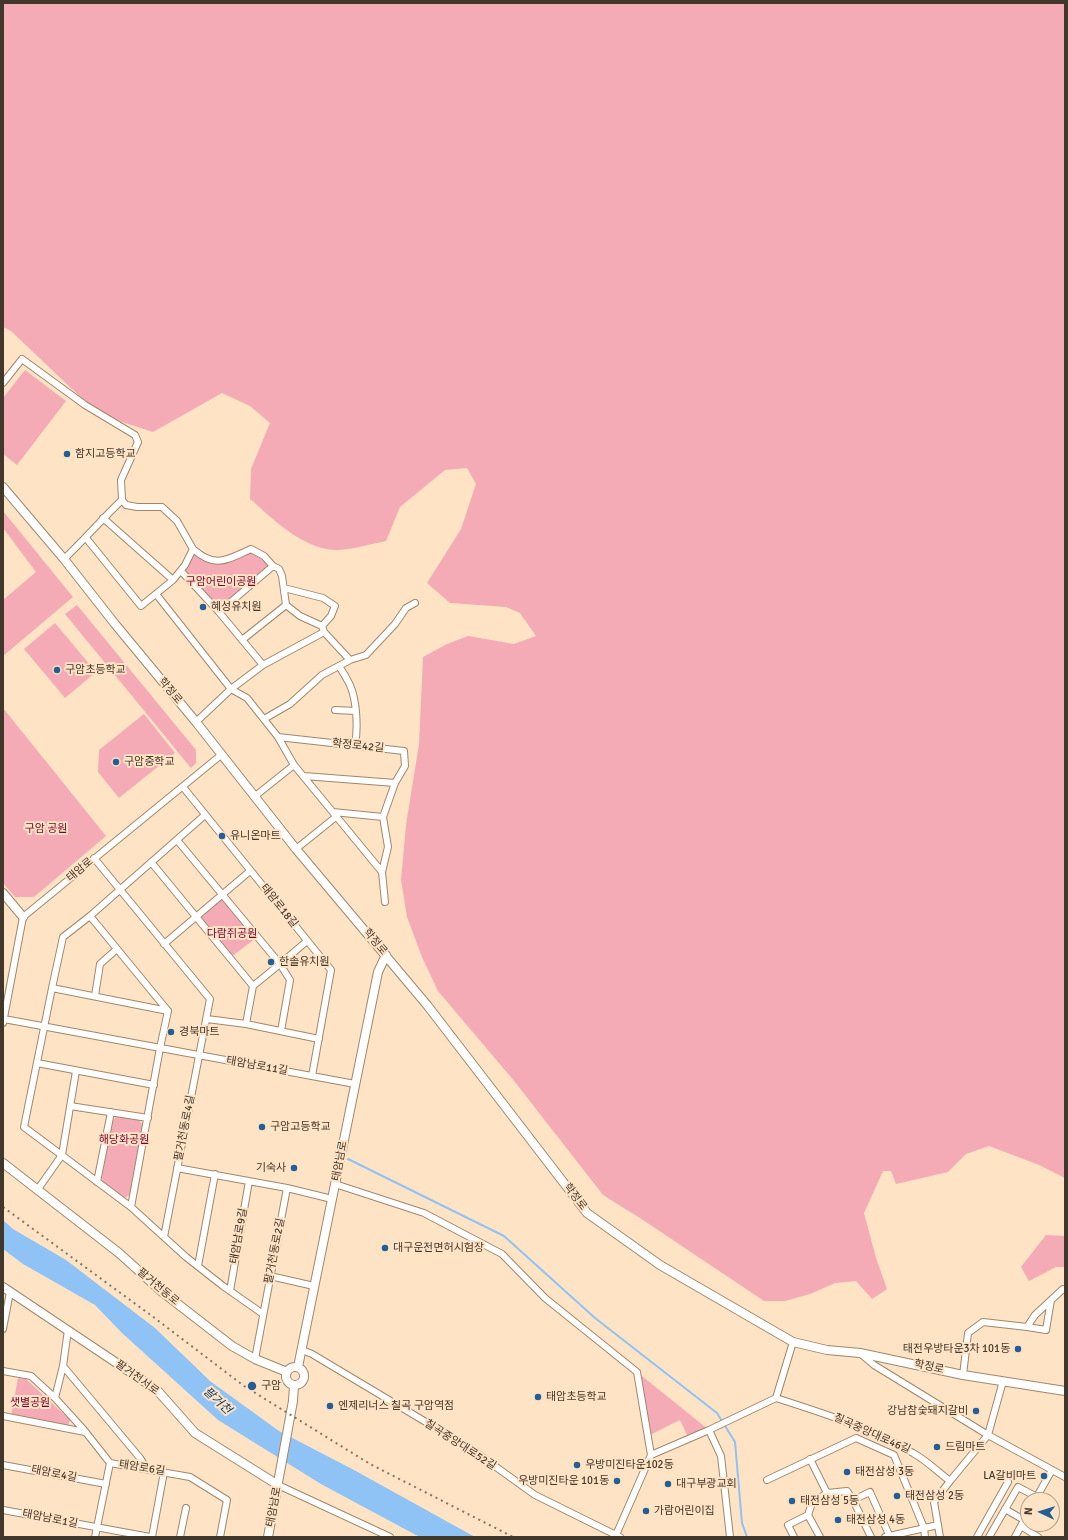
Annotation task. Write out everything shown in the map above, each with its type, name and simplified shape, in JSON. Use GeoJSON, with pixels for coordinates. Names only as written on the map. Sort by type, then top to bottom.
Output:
{"type":"FeatureCollection","features":[{"type":"Feature","properties":{"kind":"main road","name":"학정로"},"geometry":{"type":"LineString","coordinates":[[3,487],[64,558],[115,624],[196,722],[296,849],[431,1011],[587,1213],[660,1265],[793,1342],[827,1350],[860,1352],[963,1375],[1065,1391]]}},
{"type":"Feature","properties":{"kind":"main road"},"geometry":{"type":"LineString","coordinates":[[3,893],[23,917]]}},
{"type":"Feature","properties":{"kind":"main road","name":"태암남로"},"geometry":{"type":"LineString","coordinates":[[298,1367],[378,972],[386,956]]}},
{"type":"Feature","properties":{"kind":"main road","name":"팔거천동로"},"geometry":{"type":"LineString","coordinates":[[3,1163],[119,1253],[161,1292],[232,1346],[255,1359],[287,1372]]}},
{"type":"Feature","properties":{"kind":"main road","name":"팔거천서로"},"geometry":{"type":"LineString","coordinates":[[6,1289],[157,1390],[195,1433],[279,1481]]}},
{"type":"Feature","properties":{"kind":"main road"},"geometry":{"type":"LineString","coordinates":[[292,1367],[298,1367],[302,1370],[304,1376],[300,1384],[294,1385],[288,1383],[287,1372],[292,1367]]}},
{"type":"Feature","properties":{"kind":"main road","name":"태암남로"},"geometry":{"type":"LineString","coordinates":[[268,1537],[293,1401],[294,1385]]}},
{"type":"Feature","properties":{"kind":"street"},"geometry":{"type":"LineString","coordinates":[[3,382],[6,374],[22,359],[85,406],[135,435],[138,442],[121,480],[122,500],[126,505],[137,508],[162,507],[177,521],[193,549],[200,555],[210,560],[222,562],[251,549],[264,556],[273,566],[279,569],[282,576],[286,605],[300,616],[323,629],[350,660]]}},
{"type":"Feature","properties":{"kind":"street"},"geometry":{"type":"LineString","coordinates":[[64,558],[86,538],[103,518],[122,500]]}},
{"type":"Feature","properties":{"kind":"street"},"geometry":{"type":"LineString","coordinates":[[103,518],[173,580]]}},
{"type":"Feature","properties":{"kind":"street"},"geometry":{"type":"LineString","coordinates":[[86,538],[141,606],[173,580],[181,571],[193,549]]}},
{"type":"Feature","properties":{"kind":"street"},"geometry":{"type":"LineString","coordinates":[[220,612],[273,566]]}},
{"type":"Feature","properties":{"kind":"street"},"geometry":{"type":"LineString","coordinates":[[181,571],[220,612],[264,665]]}},
{"type":"Feature","properties":{"kind":"street"},"geometry":{"type":"LineString","coordinates":[[196,722],[231,689],[264,665],[323,629],[331,616],[334,606],[323,598],[284,588]]}},
{"type":"Feature","properties":{"kind":"street"},"geometry":{"type":"LineString","coordinates":[[156,594],[231,689],[247,698],[278,737],[294,765],[382,872],[385,902]]}},
{"type":"Feature","properties":{"kind":"street"},"geometry":{"type":"LineString","coordinates":[[264,720],[290,704],[322,674],[350,660],[366,655],[395,624],[406,608],[415,603]]}},
{"type":"Feature","properties":{"kind":"street"},"geometry":{"type":"LineString","coordinates":[[242,640],[286,605]]}},
{"type":"Feature","properties":{"kind":"street"},"geometry":{"type":"LineString","coordinates":[[340,666],[351,687],[356,711],[357,732],[355,745]]}},
{"type":"Feature","properties":{"kind":"street"},"geometry":{"type":"LineString","coordinates":[[335,710],[356,711]]}},
{"type":"Feature","properties":{"kind":"street","name":"학정로42길"},"geometry":{"type":"LineString","coordinates":[[278,737],[404,751],[405,766],[395,783],[383,817],[388,847],[382,872]]}},
{"type":"Feature","properties":{"kind":"street","name":"태암로"},"geometry":{"type":"LineString","coordinates":[[23,917],[221,755]]}},
{"type":"Feature","properties":{"kind":"street"},"geometry":{"type":"LineString","coordinates":[[254,797],[294,765]]}},
{"type":"Feature","properties":{"kind":"street"},"geometry":{"type":"LineString","coordinates":[[304,776],[395,783]]}},
{"type":"Feature","properties":{"kind":"street","name":"태암로18길"},"geometry":{"type":"LineString","coordinates":[[183,787],[331,970],[312,1076]]}},
{"type":"Feature","properties":{"kind":"street"},"geometry":{"type":"LineString","coordinates":[[296,849],[335,814],[383,817]]}},
{"type":"Feature","properties":{"kind":"street"},"geometry":{"type":"LineString","coordinates":[[205,815],[90,916],[62,937],[24,1127],[131,1207],[198,1266],[263,1314]]}},
{"type":"Feature","properties":{"kind":"street"},"geometry":{"type":"LineString","coordinates":[[177,840],[221,895],[280,964],[290,980],[281,1031]]}},
{"type":"Feature","properties":{"kind":"street","name":"팔거천동로4길"},"geometry":{"type":"LineString","coordinates":[[94,858],[210,999],[164,1236]]}},
{"type":"Feature","properties":{"kind":"street"},"geometry":{"type":"LineString","coordinates":[[151,862],[253,986]]}},
{"type":"Feature","properties":{"kind":"street"},"geometry":{"type":"LineString","coordinates":[[164,944],[250,870]]}},
{"type":"Feature","properties":{"kind":"street"},"geometry":{"type":"LineString","coordinates":[[90,916],[168,1011]]}},
{"type":"Feature","properties":{"kind":"street"},"geometry":{"type":"LineString","coordinates":[[3,1021],[23,917]]}},
{"type":"Feature","properties":{"kind":"street"},"geometry":{"type":"LineString","coordinates":[[246,1024],[253,986],[307,941]]}},
{"type":"Feature","properties":{"kind":"street"},"geometry":{"type":"LineString","coordinates":[[95,996],[100,964],[117,949]]}},
{"type":"Feature","properties":{"kind":"street"},"geometry":{"type":"LineString","coordinates":[[52,988],[168,1011]]}},
{"type":"Feature","properties":{"kind":"street"},"geometry":{"type":"LineString","coordinates":[[131,1207],[168,1011]]}},
{"type":"Feature","properties":{"kind":"street"},"geometry":{"type":"LineString","coordinates":[[207,1019],[246,1024],[319,1039]]}},
{"type":"Feature","properties":{"kind":"street","name":"태암남로11길"},"geometry":{"type":"LineString","coordinates":[[3,1021],[45,1026],[355,1084]]}},
{"type":"Feature","properties":{"kind":"street"},"geometry":{"type":"LineString","coordinates":[[37,1063],[154,1085]]}},
{"type":"Feature","properties":{"kind":"street"},"geometry":{"type":"LineString","coordinates":[[38,1189],[62,1155],[76,1071]]}},
{"type":"Feature","properties":{"kind":"street"},"geometry":{"type":"LineString","coordinates":[[70,1106],[148,1118]]}},
{"type":"Feature","properties":{"kind":"street"},"geometry":{"type":"LineString","coordinates":[[98,1182],[111,1112]]}},
{"type":"Feature","properties":{"kind":"street"},"geometry":{"type":"LineString","coordinates":[[177,1168],[287,1188],[332,1199]]}},
{"type":"Feature","properties":{"kind":"street"},"geometry":{"type":"LineString","coordinates":[[198,1266],[215,1174]]}},
{"type":"Feature","properties":{"kind":"street","name":"태암남로9길"},"geometry":{"type":"LineString","coordinates":[[230,1291],[249,1181]]}},
{"type":"Feature","properties":{"kind":"street"},"geometry":{"type":"LineString","coordinates":[[335,1184],[424,1213],[502,1254],[545,1298],[637,1372],[651,1455],[618,1536]]}},
{"type":"Feature","properties":{"kind":"street","name":"팔거천동로2길"},"geometry":{"type":"LineString","coordinates":[[255,1359],[287,1188]]}},
{"type":"Feature","properties":{"kind":"street"},"geometry":{"type":"LineString","coordinates":[[270,1276],[314,1286]]}},
{"type":"Feature","properties":{"kind":"street","name":"팔거천서로"},"geometry":{"type":"LineString","coordinates":[[3,1329],[6,1289]]}},
{"type":"Feature","properties":{"kind":"street"},"geometry":{"type":"LineString","coordinates":[[1028,1327],[1035,1315],[1063,1289],[1065,1290]]}},
{"type":"Feature","properties":{"kind":"street"},"geometry":{"type":"LineString","coordinates":[[963,1375],[968,1333],[983,1322],[1046,1330],[1051,1300]]}},
{"type":"Feature","properties":{"kind":"street"},"geometry":{"type":"LineString","coordinates":[[55,1398],[63,1366],[68,1330]]}},
{"type":"Feature","properties":{"kind":"street"},"geometry":{"type":"LineString","coordinates":[[651,1455],[709,1430],[776,1398],[793,1342]]}},
{"type":"Feature","properties":{"kind":"street","name":"칠곡중앙대로52길"},"geometry":{"type":"LineString","coordinates":[[302,1350],[312,1354],[471,1449],[535,1495],[618,1536]]}},
{"type":"Feature","properties":{"kind":"street"},"geometry":{"type":"LineString","coordinates":[[860,1352],[874,1365],[988,1435],[1065,1476]]}},
{"type":"Feature","properties":{"kind":"street"},"geometry":{"type":"LineString","coordinates":[[63,1366],[140,1458],[147,1469]]}},
{"type":"Feature","properties":{"kind":"street","name":"태암로6길"},"geometry":{"type":"LineString","coordinates":[[3,1371],[31,1376],[55,1398],[110,1463],[190,1477],[227,1500],[220,1537]]}},
{"type":"Feature","properties":{"kind":"street"},"geometry":{"type":"LineString","coordinates":[[940,1537],[934,1502],[988,1435],[1003,1381]]}},
{"type":"Feature","properties":{"kind":"street","name":"칠곡중앙대로46길"},"geometry":{"type":"LineString","coordinates":[[776,1398],[839,1418],[878,1435],[915,1453],[950,1481]]}},
{"type":"Feature","properties":{"kind":"street"},"geometry":{"type":"LineString","coordinates":[[3,1416],[85,1432]]}},
{"type":"Feature","properties":{"kind":"street"},"geometry":{"type":"LineString","coordinates":[[709,1430],[721,1456],[730,1537]]}},
{"type":"Feature","properties":{"kind":"street"},"geometry":{"type":"LineString","coordinates":[[766,1480],[856,1438],[894,1455],[924,1528],[925,1537]]}},
{"type":"Feature","properties":{"kind":"street"},"geometry":{"type":"LineString","coordinates":[[810,1459],[827,1493]]}},
{"type":"Feature","properties":{"kind":"street"},"geometry":{"type":"LineString","coordinates":[[95,1537],[110,1463]]}},
{"type":"Feature","properties":{"kind":"street","name":"태암로4길"},"geometry":{"type":"LineString","coordinates":[[3,1465],[106,1484]]}},
{"type":"Feature","properties":{"kind":"street"},"geometry":{"type":"LineString","coordinates":[[1040,1492],[1052,1470]]}},
{"type":"Feature","properties":{"kind":"street","name":"태암남로1길"},"geometry":{"type":"LineString","coordinates":[[3,1510],[151,1537],[164,1472]]}},
{"type":"Feature","properties":{"kind":"street"},"geometry":{"type":"LineString","coordinates":[[279,1481],[390,1537]]}},
{"type":"Feature","properties":{"kind":"street"},"geometry":{"type":"LineString","coordinates":[[977,1537],[1008,1482]]}},
{"type":"Feature","properties":{"kind":"street"},"geometry":{"type":"LineString","coordinates":[[989,1537],[1018,1487],[1026,1492]]}},
{"type":"Feature","properties":{"kind":"street"},"geometry":{"type":"LineString","coordinates":[[794,1537],[788,1525],[808,1515],[812,1503],[827,1493],[847,1491],[871,1537]]}},
{"type":"Feature","properties":{"kind":"street"},"geometry":{"type":"LineString","coordinates":[[853,1500],[870,1492],[888,1537],[938,1525]]}},
{"type":"Feature","properties":{"kind":"street"},"geometry":{"type":"LineString","coordinates":[[180,1537],[186,1508]]}},
{"type":"Feature","properties":{"kind":"street"},"geometry":{"type":"LineString","coordinates":[[1005,1509],[1020,1521]]}},
{"type":"Feature","properties":{"kind":"street"},"geometry":{"type":"LineString","coordinates":[[808,1515],[820,1537]]}},
{"type":"Feature","properties":{"kind":"street"},"geometry":{"type":"LineString","coordinates":[[1014,1537],[1020,1526]]}},
{"type":"Feature","properties":{"kind":"green space"},"geometry":{"type":"Polygon","coordinates":[[[3,3],[1065,3],[1065,1178],[1039,1165],[989,1146],[966,1154],[948,1172],[896,1184],[891,1171],[883,1171],[864,1213],[876,1258],[887,1289],[872,1299],[856,1281],[835,1283],[810,1294],[785,1301],[764,1301],[603,1195],[515,1082],[438,991],[422,957],[407,917],[401,880],[406,825],[419,744],[423,657],[447,644],[468,636],[514,644],[536,636],[520,613],[506,607],[450,603],[427,583],[461,529],[476,484],[467,468],[445,470],[400,507],[386,541],[345,549],[334,550],[322,548],[299,538],[278,523],[250,499],[251,469],[270,423],[250,406],[222,393],[153,432],[122,422],[92,408],[11,331],[3,327],[3,3]]]}},
{"type":"Feature","properties":{"kind":"green space"},"geometry":{"type":"Polygon","coordinates":[[[25,370],[66,401],[17,465],[3,454],[3,398],[25,370]]]}},
{"type":"Feature","properties":{"kind":"green space"},"geometry":{"type":"Polygon","coordinates":[[[3,511],[73,597],[3,656],[3,600],[36,572],[3,528],[3,511]]]}},
{"type":"Feature","properties":{"kind":"green space","name":"구암어린이공원"},"geometry":{"type":"Polygon","coordinates":[[[194,551],[222,562],[250,551],[270,566],[220,609],[184,571],[194,551]]]}},
{"type":"Feature","properties":{"kind":"green space"},"geometry":{"type":"Polygon","coordinates":[[[77,605],[196,750],[196,763],[191,768],[65,614],[77,605]]]}},
{"type":"Feature","properties":{"kind":"green space"},"geometry":{"type":"Polygon","coordinates":[[[55,623],[96,672],[65,698],[24,649],[55,623]]]}},
{"type":"Feature","properties":{"kind":"green space","name":"구암 공원"},"geometry":{"type":"Polygon","coordinates":[[[3,708],[106,836],[34,897],[15,897],[3,883],[3,708]]]}},
{"type":"Feature","properties":{"kind":"green space"},"geometry":{"type":"Polygon","coordinates":[[[144,714],[175,753],[119,798],[98,772],[99,750],[144,714]]]}},
{"type":"Feature","properties":{"kind":"green space","name":"다람쥐공원"},"geometry":{"type":"Polygon","coordinates":[[[221,897],[256,938],[231,957],[199,917],[221,897]]]}},
{"type":"Feature","properties":{"kind":"green space","name":"해당화공원"},"geometry":{"type":"Polygon","coordinates":[[[117,1116],[139,1120],[143,1126],[131,1194],[125,1198],[103,1183],[102,1178],[111,1122],[117,1116]]]}},
{"type":"Feature","properties":{"kind":"green space"},"geometry":{"type":"Polygon","coordinates":[[[1046,1235],[1065,1236],[1065,1267],[1056,1267],[1029,1281],[1021,1267],[1046,1235]]]}},
{"type":"Feature","properties":{"kind":"green space"},"geometry":{"type":"Polygon","coordinates":[[[637,1372],[709,1430],[689,1439],[680,1420],[648,1436],[637,1372]]]}},
{"type":"Feature","properties":{"kind":"green space","name":"샛별공원"},"geometry":{"type":"Polygon","coordinates":[[[18,1378],[26,1379],[70,1420],[68,1426],[11,1416],[18,1378]]]}},
{"type":"Feature","properties":{"kind":"water","name":"팔거천"},"geometry":{"type":"Polygon","coordinates":[[[3,1220],[13,1229],[66,1260],[155,1328],[210,1381],[279,1431],[354,1470],[475,1537],[420,1537],[321,1484],[218,1420],[122,1333],[95,1305],[23,1264],[3,1249],[3,1220]]]}},
{"type":"Feature","properties":{"kind":"waterway"},"geometry":{"type":"LineString","coordinates":[[348,1159],[504,1236],[595,1318],[717,1413],[735,1442],[742,1523],[747,1537]]}},
{"type":"Feature","properties":{"kind":"railway"},"geometry":{"type":"LineString","coordinates":[[3,1207],[152,1316],[244,1386],[370,1464],[513,1537]]}},
{"type":"Feature","properties":{"kind":"place","name":"함지고등학교"},"geometry":{"type":"Point","coordinates":[67,454]}},
{"type":"Feature","properties":{"kind":"place","name":"혜성유치원"},"geometry":{"type":"Point","coordinates":[203,607]}},
{"type":"Feature","properties":{"kind":"place","name":"구암초등학교"},"geometry":{"type":"Point","coordinates":[57,670]}},
{"type":"Feature","properties":{"kind":"place","name":"구암중학교"},"geometry":{"type":"Point","coordinates":[116,762]}},
{"type":"Feature","properties":{"kind":"place","name":"유니온마트"},"geometry":{"type":"Point","coordinates":[222,836]}},
{"type":"Feature","properties":{"kind":"place","name":"한솔유치원"},"geometry":{"type":"Point","coordinates":[271,962]}},
{"type":"Feature","properties":{"kind":"place","name":"경북마트"},"geometry":{"type":"Point","coordinates":[171,1032]}},
{"type":"Feature","properties":{"kind":"place","name":"구암고등학교"},"geometry":{"type":"Point","coordinates":[262,1127]}},
{"type":"Feature","properties":{"kind":"place","name":"기숙사"},"geometry":{"type":"Point","coordinates":[294,1168]}},
{"type":"Feature","properties":{"kind":"place","name":"대구운전면허시험장"},"geometry":{"type":"Point","coordinates":[385,1248]}},
{"type":"Feature","properties":{"kind":"place","name":"태전우방타운3차 101동"},"geometry":{"type":"Point","coordinates":[1018,1349]}},
{"type":"Feature","properties":{"kind":"place","name":"구암"},"geometry":{"type":"Point","coordinates":[252,1386]}},
{"type":"Feature","properties":{"kind":"place","name":"태암초등학교"},"geometry":{"type":"Point","coordinates":[538,1397]}},
{"type":"Feature","properties":{"kind":"place","name":"엔제리너스 칠곡 구암역점"},"geometry":{"type":"Point","coordinates":[330,1406]}},
{"type":"Feature","properties":{"kind":"place","name":"강남참숯돼지갈비"},"geometry":{"type":"Point","coordinates":[976,1411]}},
{"type":"Feature","properties":{"kind":"place","name":"드림마트"},"geometry":{"type":"Point","coordinates":[937,1447]}},
{"type":"Feature","properties":{"kind":"place","name":"우방미진타운102동"},"geometry":{"type":"Point","coordinates":[577,1465]}},
{"type":"Feature","properties":{"kind":"place","name":"태전삼성 3동"},"geometry":{"type":"Point","coordinates":[847,1472]}},
{"type":"Feature","properties":{"kind":"place","name":"LA갈비마트"},"geometry":{"type":"Point","coordinates":[1044,1476]}},
{"type":"Feature","properties":{"kind":"place","name":"우방미진타운 101동"},"geometry":{"type":"Point","coordinates":[617,1481]}},
{"type":"Feature","properties":{"kind":"place","name":"대구부광교회"},"geometry":{"type":"Point","coordinates":[668,1484]}},
{"type":"Feature","properties":{"kind":"place","name":"태전삼성 2동"},"geometry":{"type":"Point","coordinates":[897,1496]}},
{"type":"Feature","properties":{"kind":"place","name":"태전삼성 5동"},"geometry":{"type":"Point","coordinates":[792,1501]}},
{"type":"Feature","properties":{"kind":"place","name":"가람어린이집"},"geometry":{"type":"Point","coordinates":[646,1511]}},
{"type":"Feature","properties":{"kind":"place","name":"태전삼성 4동"},"geometry":{"type":"Point","coordinates":[838,1520]}}]}
